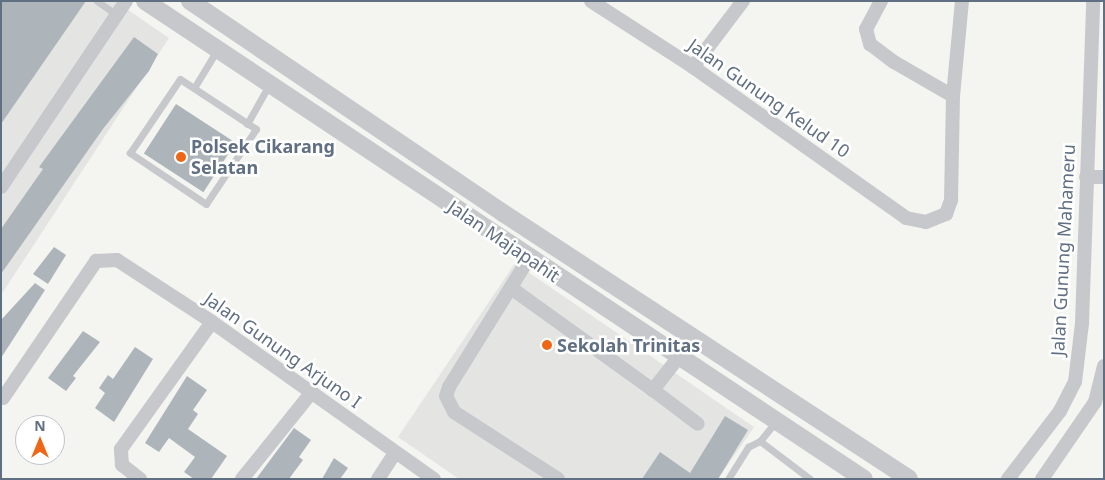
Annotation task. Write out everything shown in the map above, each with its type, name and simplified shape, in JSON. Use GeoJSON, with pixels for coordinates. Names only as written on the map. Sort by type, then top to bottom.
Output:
{"type":"FeatureCollection","features":[{"type":"Feature","properties":{"kind":"street","name":"Jalan Majapahit"},"geometry":{"type":"LineString","coordinates":[[145,1],[678,358],[776,421],[852,476]]}},
{"type":"Feature","properties":{"kind":"street","name":"Jalan Majapahit"},"geometry":{"type":"LineString","coordinates":[[190,1],[503,213],[909,479]]}},
{"type":"Feature","properties":{"kind":"street","name":"Jalan Gunung Kelud 10"},"geometry":{"type":"LineString","coordinates":[[591,1],[693,67],[906,218],[926,222],[946,214],[952,200],[953,96]]}},
{"type":"Feature","properties":{"kind":"street"},"geometry":{"type":"LineString","coordinates":[[693,67],[743,1]]}},
{"type":"Feature","properties":{"kind":"street"},"geometry":{"type":"LineString","coordinates":[[881,1],[866,29],[870,44],[894,62],[953,96],[962,1]]}},
{"type":"Feature","properties":{"kind":"street","name":"Jalan Gunung Mahameru"},"geometry":{"type":"LineString","coordinates":[[1008,479],[1060,411],[1075,382],[1082,322],[1093,1]]}},
{"type":"Feature","properties":{"kind":"street"},"geometry":{"type":"LineString","coordinates":[[1,187],[122,7]]}},
{"type":"Feature","properties":{"kind":"street"},"geometry":{"type":"LineString","coordinates":[[1086,177],[1104,178]]}},
{"type":"Feature","properties":{"kind":"street"},"geometry":{"type":"LineString","coordinates":[[491,232],[503,213]]}},
{"type":"Feature","properties":{"kind":"street","name":"Jalan Gunung Arjuno I"},"geometry":{"type":"LineString","coordinates":[[3,398],[96,261],[106,258],[117,260],[212,322],[434,479]]}},
{"type":"Feature","properties":{"kind":"street"},"geometry":{"type":"LineString","coordinates":[[530,258],[449,387],[448,403],[454,412],[558,479]]}},
{"type":"Feature","properties":{"kind":"street"},"geometry":{"type":"LineString","coordinates":[[511,288],[698,424]]}},
{"type":"Feature","properties":{"kind":"street"},"geometry":{"type":"LineString","coordinates":[[140,479],[122,465],[121,449],[212,322]]}},
{"type":"Feature","properties":{"kind":"street"},"geometry":{"type":"LineString","coordinates":[[652,390],[678,358]]}},
{"type":"Feature","properties":{"kind":"street"},"geometry":{"type":"LineString","coordinates":[[1042,479],[1095,402],[1104,366]]}},
{"type":"Feature","properties":{"kind":"street"},"geometry":{"type":"LineString","coordinates":[[242,479],[312,392]]}},
{"type":"Feature","properties":{"kind":"street"},"geometry":{"type":"LineString","coordinates":[[378,479],[395,453]]}},
{"type":"Feature","properties":{"kind":"lane"},"geometry":{"type":"LineString","coordinates":[[97,1],[122,7]]}},
{"type":"Feature","properties":{"kind":"lane"},"geometry":{"type":"LineString","coordinates":[[194,88],[218,50]]}},
{"type":"Feature","properties":{"kind":"lane"},"geometry":{"type":"LineString","coordinates":[[180,79],[247,124],[256,129],[206,204],[130,154],[180,79]]}},
{"type":"Feature","properties":{"kind":"lane"},"geometry":{"type":"LineString","coordinates":[[247,124],[269,84]]}},
{"type":"Feature","properties":{"kind":"lane"},"geometry":{"type":"LineString","coordinates":[[728,479],[748,448],[760,441],[776,421]]}},
{"type":"Feature","properties":{"kind":"lane"},"geometry":{"type":"LineString","coordinates":[[760,441],[810,479]]}},
{"type":"Feature","properties":{"kind":"shaded area"},"geometry":{"type":"Polygon","coordinates":[[[1,1],[115,1],[169,38],[1,295],[1,1]]]}},
{"type":"Feature","properties":{"kind":"shaded area","name":"Sekolah Trinitas"},"geometry":{"type":"Polygon","coordinates":[[[515,263],[754,427],[718,479],[459,479],[398,437],[515,263]]]}},
{"type":"Feature","properties":{"kind":"building"},"geometry":{"type":"Polygon","coordinates":[[[1,1],[86,1],[1,124],[1,1]]]}},
{"type":"Feature","properties":{"kind":"building"},"geometry":{"type":"Polygon","coordinates":[[[134,37],[158,54],[149,71],[103,129],[1,274],[1,229],[43,169],[39,167],[134,37]]]}},
{"type":"Feature","properties":{"kind":"building"},"geometry":{"type":"Polygon","coordinates":[[[176,104],[236,143],[203,192],[144,153],[176,104]]]}},
{"type":"Feature","properties":{"kind":"building"},"geometry":{"type":"Polygon","coordinates":[[[54,247],[66,255],[48,284],[33,274],[54,247]]]}},
{"type":"Feature","properties":{"kind":"building"},"geometry":{"type":"Polygon","coordinates":[[[35,283],[45,290],[1,358],[1,320],[35,283]]]}},
{"type":"Feature","properties":{"kind":"building"},"geometry":{"type":"Polygon","coordinates":[[[83,331],[100,342],[73,376],[76,378],[66,391],[48,378],[83,331]]]}},
{"type":"Feature","properties":{"kind":"building"},"geometry":{"type":"Polygon","coordinates":[[[135,347],[153,359],[114,422],[95,408],[105,393],[99,388],[108,375],[113,379],[135,347]]]}},
{"type":"Feature","properties":{"kind":"building"},"geometry":{"type":"Polygon","coordinates":[[[187,376],[207,390],[193,410],[198,414],[188,429],[227,456],[211,479],[194,479],[184,472],[195,457],[169,438],[159,452],[145,443],[187,376]]]}},
{"type":"Feature","properties":{"kind":"building"},"geometry":{"type":"Polygon","coordinates":[[[725,416],[748,430],[718,479],[642,479],[660,452],[690,473],[725,416]]]}},
{"type":"Feature","properties":{"kind":"building"},"geometry":{"type":"Polygon","coordinates":[[[294,428],[311,440],[299,457],[303,460],[289,479],[256,479],[294,428]]]}},
{"type":"Feature","properties":{"kind":"building"},"geometry":{"type":"Polygon","coordinates":[[[334,458],[348,468],[340,479],[322,479],[334,458]]]}},
{"type":"Feature","properties":{"kind":"place","name":"Polsek Cikarang Selatan"},"geometry":{"type":"Point","coordinates":[181,157]}},
{"type":"Feature","properties":{"kind":"place","name":"Sekolah Trinitas"},"geometry":{"type":"Point","coordinates":[547,345]}}]}
